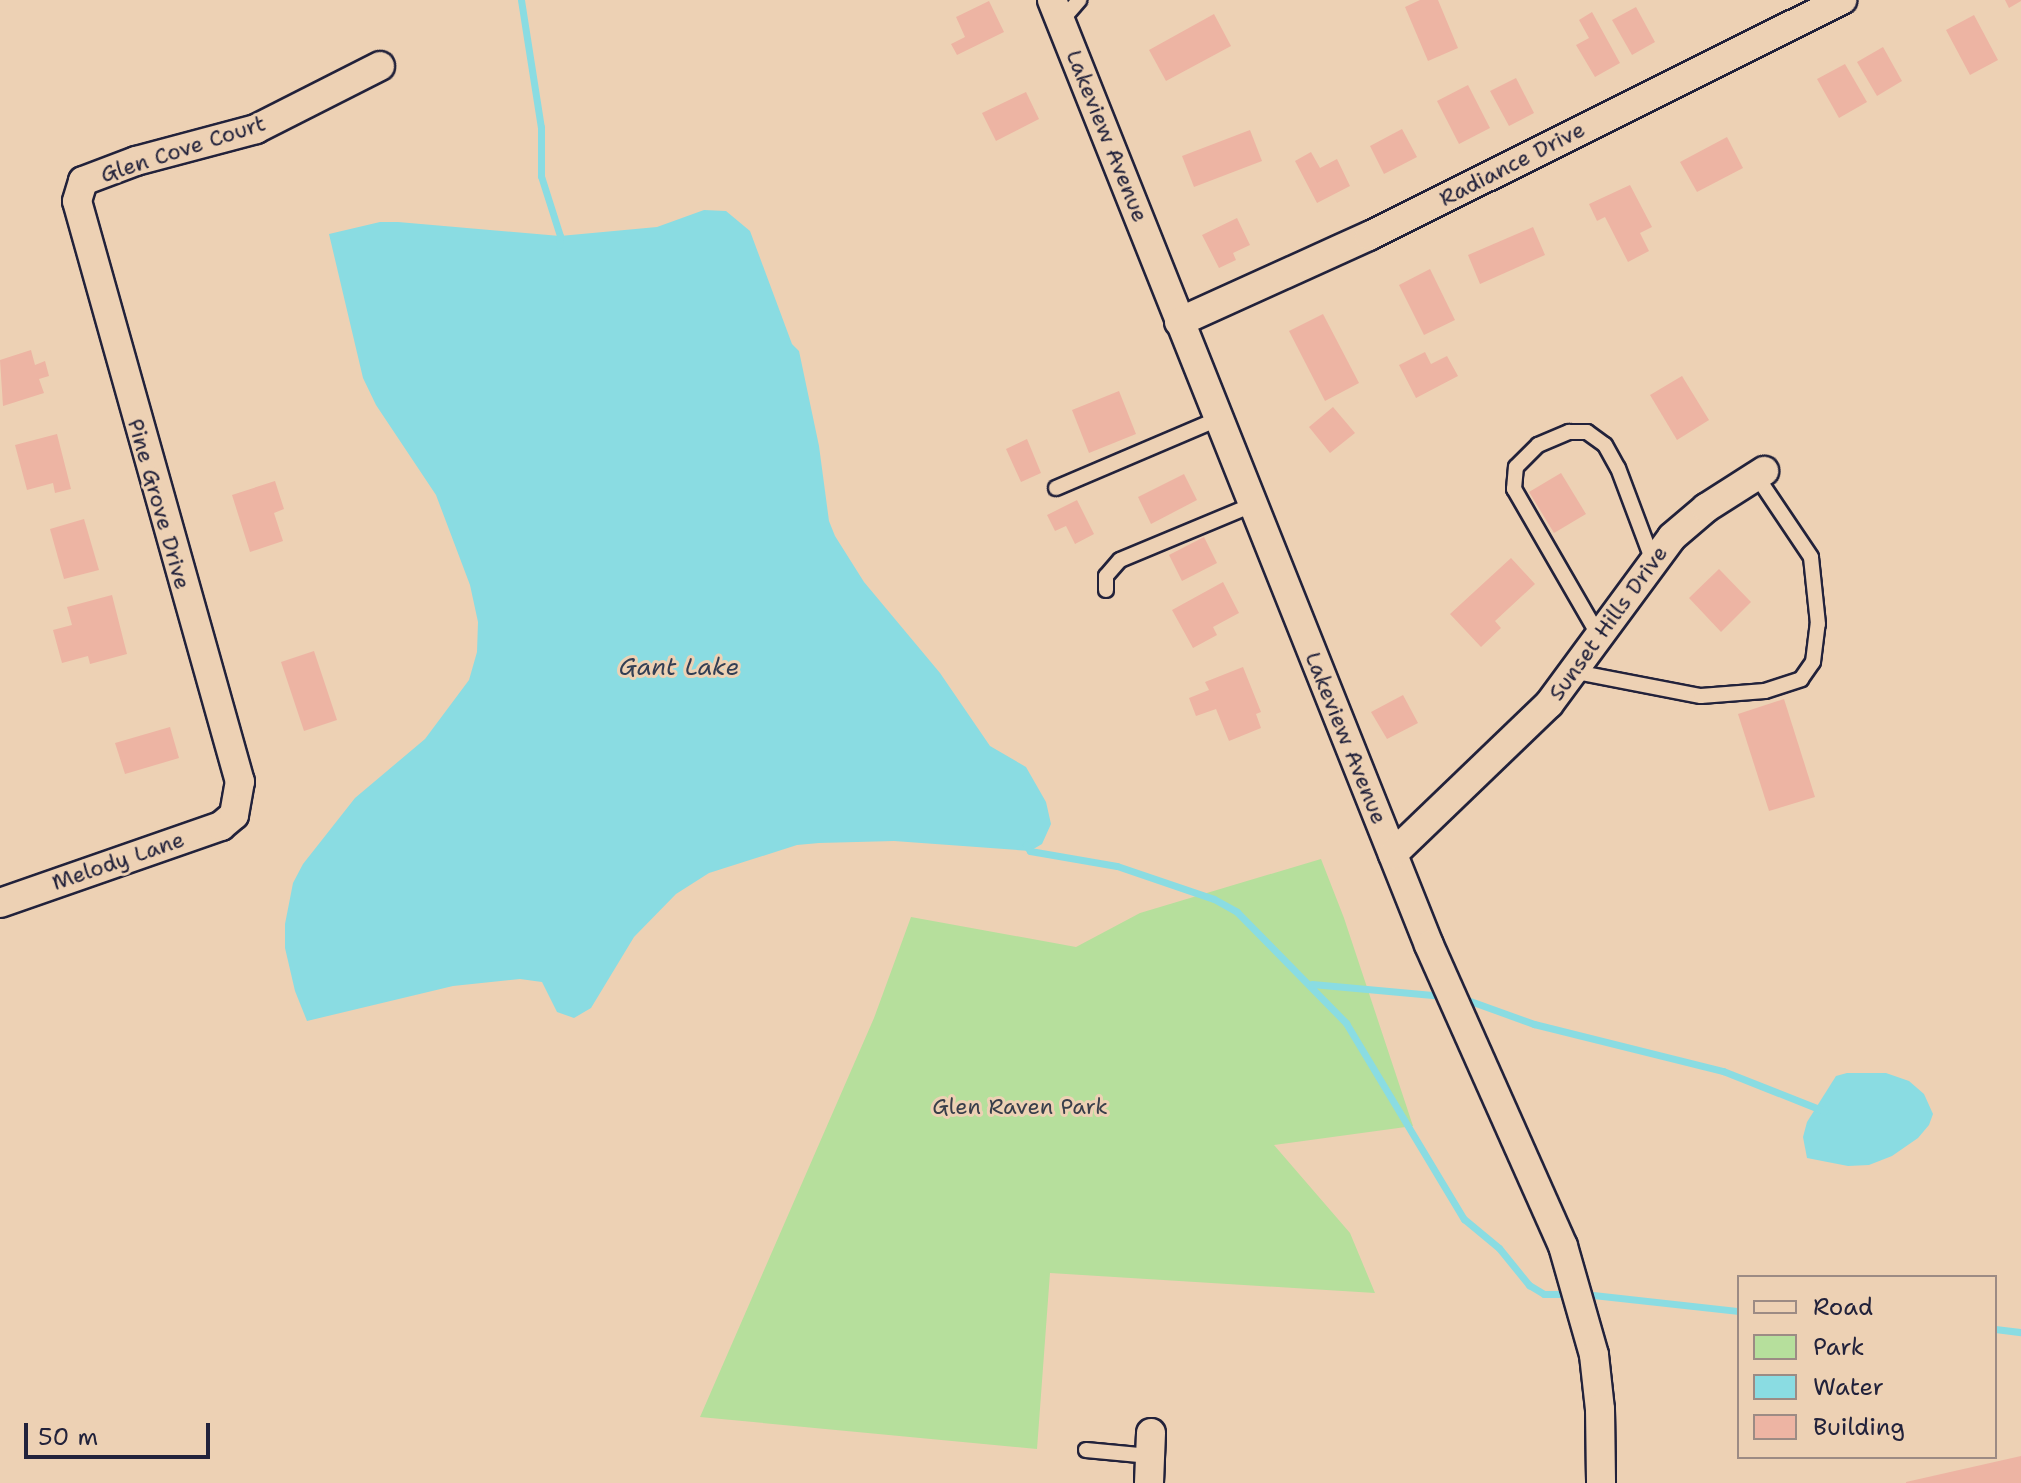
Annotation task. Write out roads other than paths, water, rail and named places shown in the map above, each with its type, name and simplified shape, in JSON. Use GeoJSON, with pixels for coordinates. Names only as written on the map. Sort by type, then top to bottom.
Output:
{"type":"FeatureCollection","features":[{"type":"Feature","properties":{"kind":"street","name":"Radiance Drive"},"geometry":{"type":"LineString","coordinates":[[1179,322],[1369,236],[1824,4]]}},
{"type":"Feature","properties":{"kind":"street","name":"Lakeview Avenue"},"geometry":{"type":"LineString","coordinates":[[1064,7],[1179,322],[1429,945],[1563,1246],[1578,1288],[1594,1355],[1600,1409],[1601,1483]]}},
{"type":"Feature","properties":{"kind":"street","name":"Glen Cove Court"},"geometry":{"type":"LineString","coordinates":[[79,193],[83,181],[136,161],[256,129],[380,66]]}},
{"type":"Feature","properties":{"kind":"street","name":"Pine Grove Drive"},"geometry":{"type":"LineString","coordinates":[[79,193],[77,201],[104,306],[240,782],[234,815]]}},
{"type":"Feature","properties":{"kind":"street","name":"Sunset Hills Drive"},"geometry":{"type":"LineString","coordinates":[[1393,854],[1549,704],[1576,672],[1672,537],[1706,508],[1760,473]]}},
{"type":"Feature","properties":{"kind":"street","name":"Melody Lane"},"geometry":{"type":"LineString","coordinates":[[0,903],[221,826],[234,815]]}},
{"type":"Feature","properties":{"kind":"lane"},"geometry":{"type":"LineString","coordinates":[[1056,488],[1218,419]]}},
{"type":"Feature","properties":{"kind":"lane"},"geometry":{"type":"LineString","coordinates":[[1599,636],[1514,489],[1516,467],[1538,445],[1569,432],[1587,432],[1605,445],[1618,468],[1653,561]]}},
{"type":"Feature","properties":{"kind":"lane"},"geometry":{"type":"LineString","coordinates":[[1576,672],[1701,696],[1765,691],[1801,679],[1813,662],[1818,624],[1811,557],[1760,473]]}},
{"type":"Feature","properties":{"kind":"lane"},"geometry":{"type":"LineString","coordinates":[[1106,590],[1106,576],[1120,560],[1252,505]]}},
{"type":"Feature","properties":{"kind":"lane"},"geometry":{"type":"LineString","coordinates":[[1086,1450],[1150,1457]]}},
{"type":"Feature","properties":{"kind":"water","name":"Gant Lake"},"geometry":{"type":"Polygon","coordinates":[[[704,210],[726,211],[750,231],[792,344],[799,351],[819,446],[829,521],[835,536],[864,582],[940,673],[990,746],[1026,767],[1046,802],[1051,824],[1042,844],[1030,851],[894,841],[819,843],[797,845],[709,873],[676,894],[634,937],[591,1008],[574,1018],[557,1012],[542,982],[520,979],[453,986],[307,1021],[295,991],[285,948],[285,924],[293,883],[303,864],[355,798],[425,739],[469,680],[477,652],[478,622],[470,585],[436,495],[376,405],[363,378],[329,234],[380,222],[398,222],[560,236],[657,227],[704,210]]]}},
{"type":"Feature","properties":{"kind":"water"},"geometry":{"type":"Polygon","coordinates":[[[1886,1073],[1909,1081],[1924,1094],[1933,1114],[1929,1125],[1918,1138],[1892,1156],[1869,1165],[1848,1166],[1807,1158],[1803,1137],[1807,1122],[1836,1076],[1886,1073]]]}},
{"type":"Feature","properties":{"kind":"waterway"},"geometry":{"type":"LineString","coordinates":[[521,0],[541,127],[541,176],[560,236],[559,245]]}},
{"type":"Feature","properties":{"kind":"waterway"},"geometry":{"type":"LineString","coordinates":[[1026,845],[1030,851],[1117,866],[1214,899],[1237,912],[1346,1023],[1464,1219],[1499,1248],[1529,1285],[1544,1294],[1572,1294]]}},
{"type":"Feature","properties":{"kind":"waterway"},"geometry":{"type":"LineString","coordinates":[[1312,984],[1443,996]]}},
{"type":"Feature","properties":{"kind":"waterway"},"geometry":{"type":"LineString","coordinates":[[1459,997],[1534,1024],[1723,1071],[1824,1111]]}},
{"type":"Feature","properties":{"kind":"waterway"},"geometry":{"type":"LineString","coordinates":[[1584,1294],[1737,1311]]}},
{"type":"Feature","properties":{"kind":"waterway"},"geometry":{"type":"LineString","coordinates":[[1997,1329],[2021,1332]]}},
{"type":"Feature","properties":{"kind":"park label","name":"Glen Raven Park"},"geometry":{"type":"Point","coordinates":[1020,1107]}}]}
